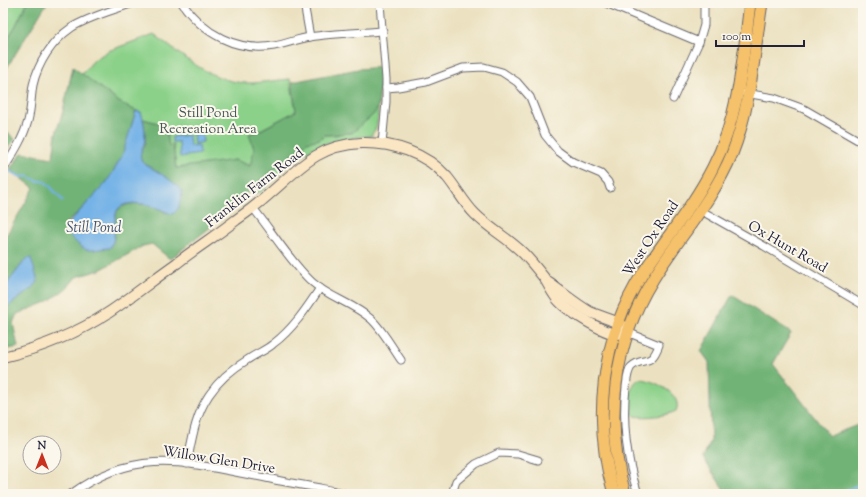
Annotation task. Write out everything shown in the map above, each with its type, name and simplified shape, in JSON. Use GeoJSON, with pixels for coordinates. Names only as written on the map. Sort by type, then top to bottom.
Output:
{"type":"FeatureCollection","features":[{"type":"Feature","properties":{"kind":"main road","name":"West Ox Road"},"geometry":{"type":"LineString","coordinates":[[625,494],[615,447],[613,410],[614,390],[627,332],[639,304],[654,278],[700,210],[721,176],[731,154],[742,123],[750,3]]}},
{"type":"Feature","properties":{"kind":"main road","name":"West Ox Road"},"geometry":{"type":"LineString","coordinates":[[614,494],[605,454],[602,409],[605,374],[615,334],[631,294],[692,202],[713,167],[743,92],[762,3]]}},
{"type":"Feature","properties":{"kind":"street"},"geometry":{"type":"LineString","coordinates":[[3,170],[19,145],[24,133],[28,120],[36,73],[53,45],[80,23],[133,3]]}},
{"type":"Feature","properties":{"kind":"street"},"geometry":{"type":"LineString","coordinates":[[182,3],[195,20],[211,33],[240,45],[262,47],[274,46],[310,37],[383,31]]}},
{"type":"Feature","properties":{"kind":"street"},"geometry":{"type":"LineString","coordinates":[[304,3],[310,37]]}},
{"type":"Feature","properties":{"kind":"street"},"geometry":{"type":"LineString","coordinates":[[380,3],[386,63],[386,88],[382,144]]}},
{"type":"Feature","properties":{"kind":"street"},"geometry":{"type":"LineString","coordinates":[[606,3],[699,42]]}},
{"type":"Feature","properties":{"kind":"street"},"geometry":{"type":"LineString","coordinates":[[673,99],[699,42],[704,25],[704,3]]}},
{"type":"Feature","properties":{"kind":"street"},"geometry":{"type":"LineString","coordinates":[[386,88],[426,82],[464,68],[484,67],[502,72],[517,82],[530,96],[545,135],[558,151],[573,162],[601,174],[608,182],[610,188]]}},
{"type":"Feature","properties":{"kind":"street"},"geometry":{"type":"LineString","coordinates":[[743,92],[774,98],[804,109],[863,142]]}},
{"type":"Feature","properties":{"kind":"street","name":"Franklin Farm Road"},"geometry":{"type":"LineString","coordinates":[[3,358],[31,350],[54,341],[95,321],[253,208],[303,164],[323,152],[346,145],[359,143],[382,144],[400,148],[423,158],[438,168],[447,177],[475,214],[523,253],[546,281],[552,292],[561,303],[590,322],[615,334]]}},
{"type":"Feature","properties":{"kind":"street"},"geometry":{"type":"LineString","coordinates":[[253,208],[305,275],[320,288],[371,319],[383,332],[401,360]]}},
{"type":"Feature","properties":{"kind":"street","name":"Ox Hunt Road"},"geometry":{"type":"LineString","coordinates":[[700,210],[863,305]]}},
{"type":"Feature","properties":{"kind":"street","name":"Franklin Farm Road"},"geometry":{"type":"LineString","coordinates":[[546,281],[586,309],[619,323],[627,332]]}},
{"type":"Feature","properties":{"kind":"street"},"geometry":{"type":"LineString","coordinates":[[187,464],[197,418],[215,386],[235,368],[265,350],[282,337],[320,288]]}},
{"type":"Feature","properties":{"kind":"street"},"geometry":{"type":"LineString","coordinates":[[615,334],[627,332],[659,344],[654,356],[651,359],[636,363],[630,367],[626,382],[624,410],[625,433],[632,473],[638,494]]}},
{"type":"Feature","properties":{"kind":"street"},"geometry":{"type":"LineString","coordinates":[[452,494],[456,481],[476,464],[499,453],[518,454],[538,460]]}},
{"type":"Feature","properties":{"kind":"street","name":"Willow Glen Drive"},"geometry":{"type":"LineString","coordinates":[[71,494],[96,478],[122,467],[149,462],[187,464],[346,494]]}},
{"type":"Feature","properties":{"kind":"green space"},"geometry":{"type":"Polygon","coordinates":[[[3,3],[27,3],[15,27],[3,45],[3,3]]]}},
{"type":"Feature","properties":{"kind":"green space"},"geometry":{"type":"Polygon","coordinates":[[[27,3],[47,3],[3,74],[3,45],[15,27],[27,3]]]}},
{"type":"Feature","properties":{"kind":"green space","name":"Still Pond Recreation Area"},"geometry":{"type":"Polygon","coordinates":[[[154,34],[200,68],[225,79],[253,83],[290,79],[296,111],[250,134],[254,149],[251,166],[235,160],[176,168],[173,145],[169,146],[165,125],[143,119],[138,111],[119,102],[82,74],[94,60],[108,51],[154,34]]]}},
{"type":"Feature","properties":{"kind":"green space"},"geometry":{"type":"Polygon","coordinates":[[[73,67],[119,102],[136,111],[125,151],[118,166],[98,193],[65,224],[107,248],[110,248],[114,235],[116,214],[122,206],[145,204],[156,207],[166,213],[171,181],[149,168],[140,159],[145,141],[143,119],[165,125],[169,146],[173,145],[176,168],[235,160],[250,166],[254,149],[249,134],[261,130],[296,111],[292,82],[358,69],[382,67],[378,108],[373,115],[352,133],[324,135],[320,139],[307,142],[213,221],[212,226],[170,259],[152,244],[143,246],[100,270],[76,277],[67,288],[47,302],[17,314],[13,323],[18,347],[3,350],[3,311],[7,307],[26,259],[3,289],[3,241],[34,188],[10,169],[22,153],[53,158],[56,133],[63,111],[73,67]]]}},
{"type":"Feature","properties":{"kind":"green space"},"geometry":{"type":"Polygon","coordinates":[[[378,108],[377,126],[372,136],[336,140],[319,146],[303,154],[292,162],[261,192],[253,194],[248,192],[307,142],[320,139],[324,135],[337,135],[369,118],[378,108]]]}},
{"type":"Feature","properties":{"kind":"green space"},"geometry":{"type":"Polygon","coordinates":[[[3,129],[15,139],[3,153],[3,129]]]}},
{"type":"Feature","properties":{"kind":"green space"},"geometry":{"type":"Polygon","coordinates":[[[732,295],[791,333],[773,364],[829,436],[863,423],[863,494],[727,494],[703,458],[711,441],[709,362],[701,351],[732,295]]]}},
{"type":"Feature","properties":{"kind":"green space"},"geometry":{"type":"Polygon","coordinates":[[[640,379],[659,385],[672,394],[676,399],[676,411],[655,416],[634,416],[630,407],[630,396],[633,386],[640,379]]]}},
{"type":"Feature","properties":{"kind":"water","name":"Still Pond"},"geometry":{"type":"Polygon","coordinates":[[[136,111],[141,112],[145,128],[145,141],[140,156],[142,162],[171,180],[180,189],[182,194],[179,206],[172,214],[145,204],[132,203],[122,206],[118,209],[116,214],[114,236],[110,248],[87,250],[74,240],[65,227],[106,183],[114,170],[122,156],[136,111]]]}},
{"type":"Feature","properties":{"kind":"water"},"geometry":{"type":"Polygon","coordinates":[[[202,133],[203,142],[194,144],[193,134],[202,133]]]}},
{"type":"Feature","properties":{"kind":"water"},"geometry":{"type":"Polygon","coordinates":[[[189,135],[190,146],[199,145],[200,154],[180,157],[179,142],[172,142],[172,137],[189,135]]]}},
{"type":"Feature","properties":{"kind":"water"},"geometry":{"type":"Polygon","coordinates":[[[31,258],[38,282],[3,311],[3,289],[26,259],[31,258]]]}},
{"type":"Feature","properties":{"kind":"waterway"},"geometry":{"type":"LineString","coordinates":[[9,171],[21,177],[28,176],[37,181],[43,181],[48,184],[63,201]]}},
{"type":"Feature","properties":{"kind":"waterway"},"geometry":{"type":"LineString","coordinates":[[837,494],[863,483]]}}]}
